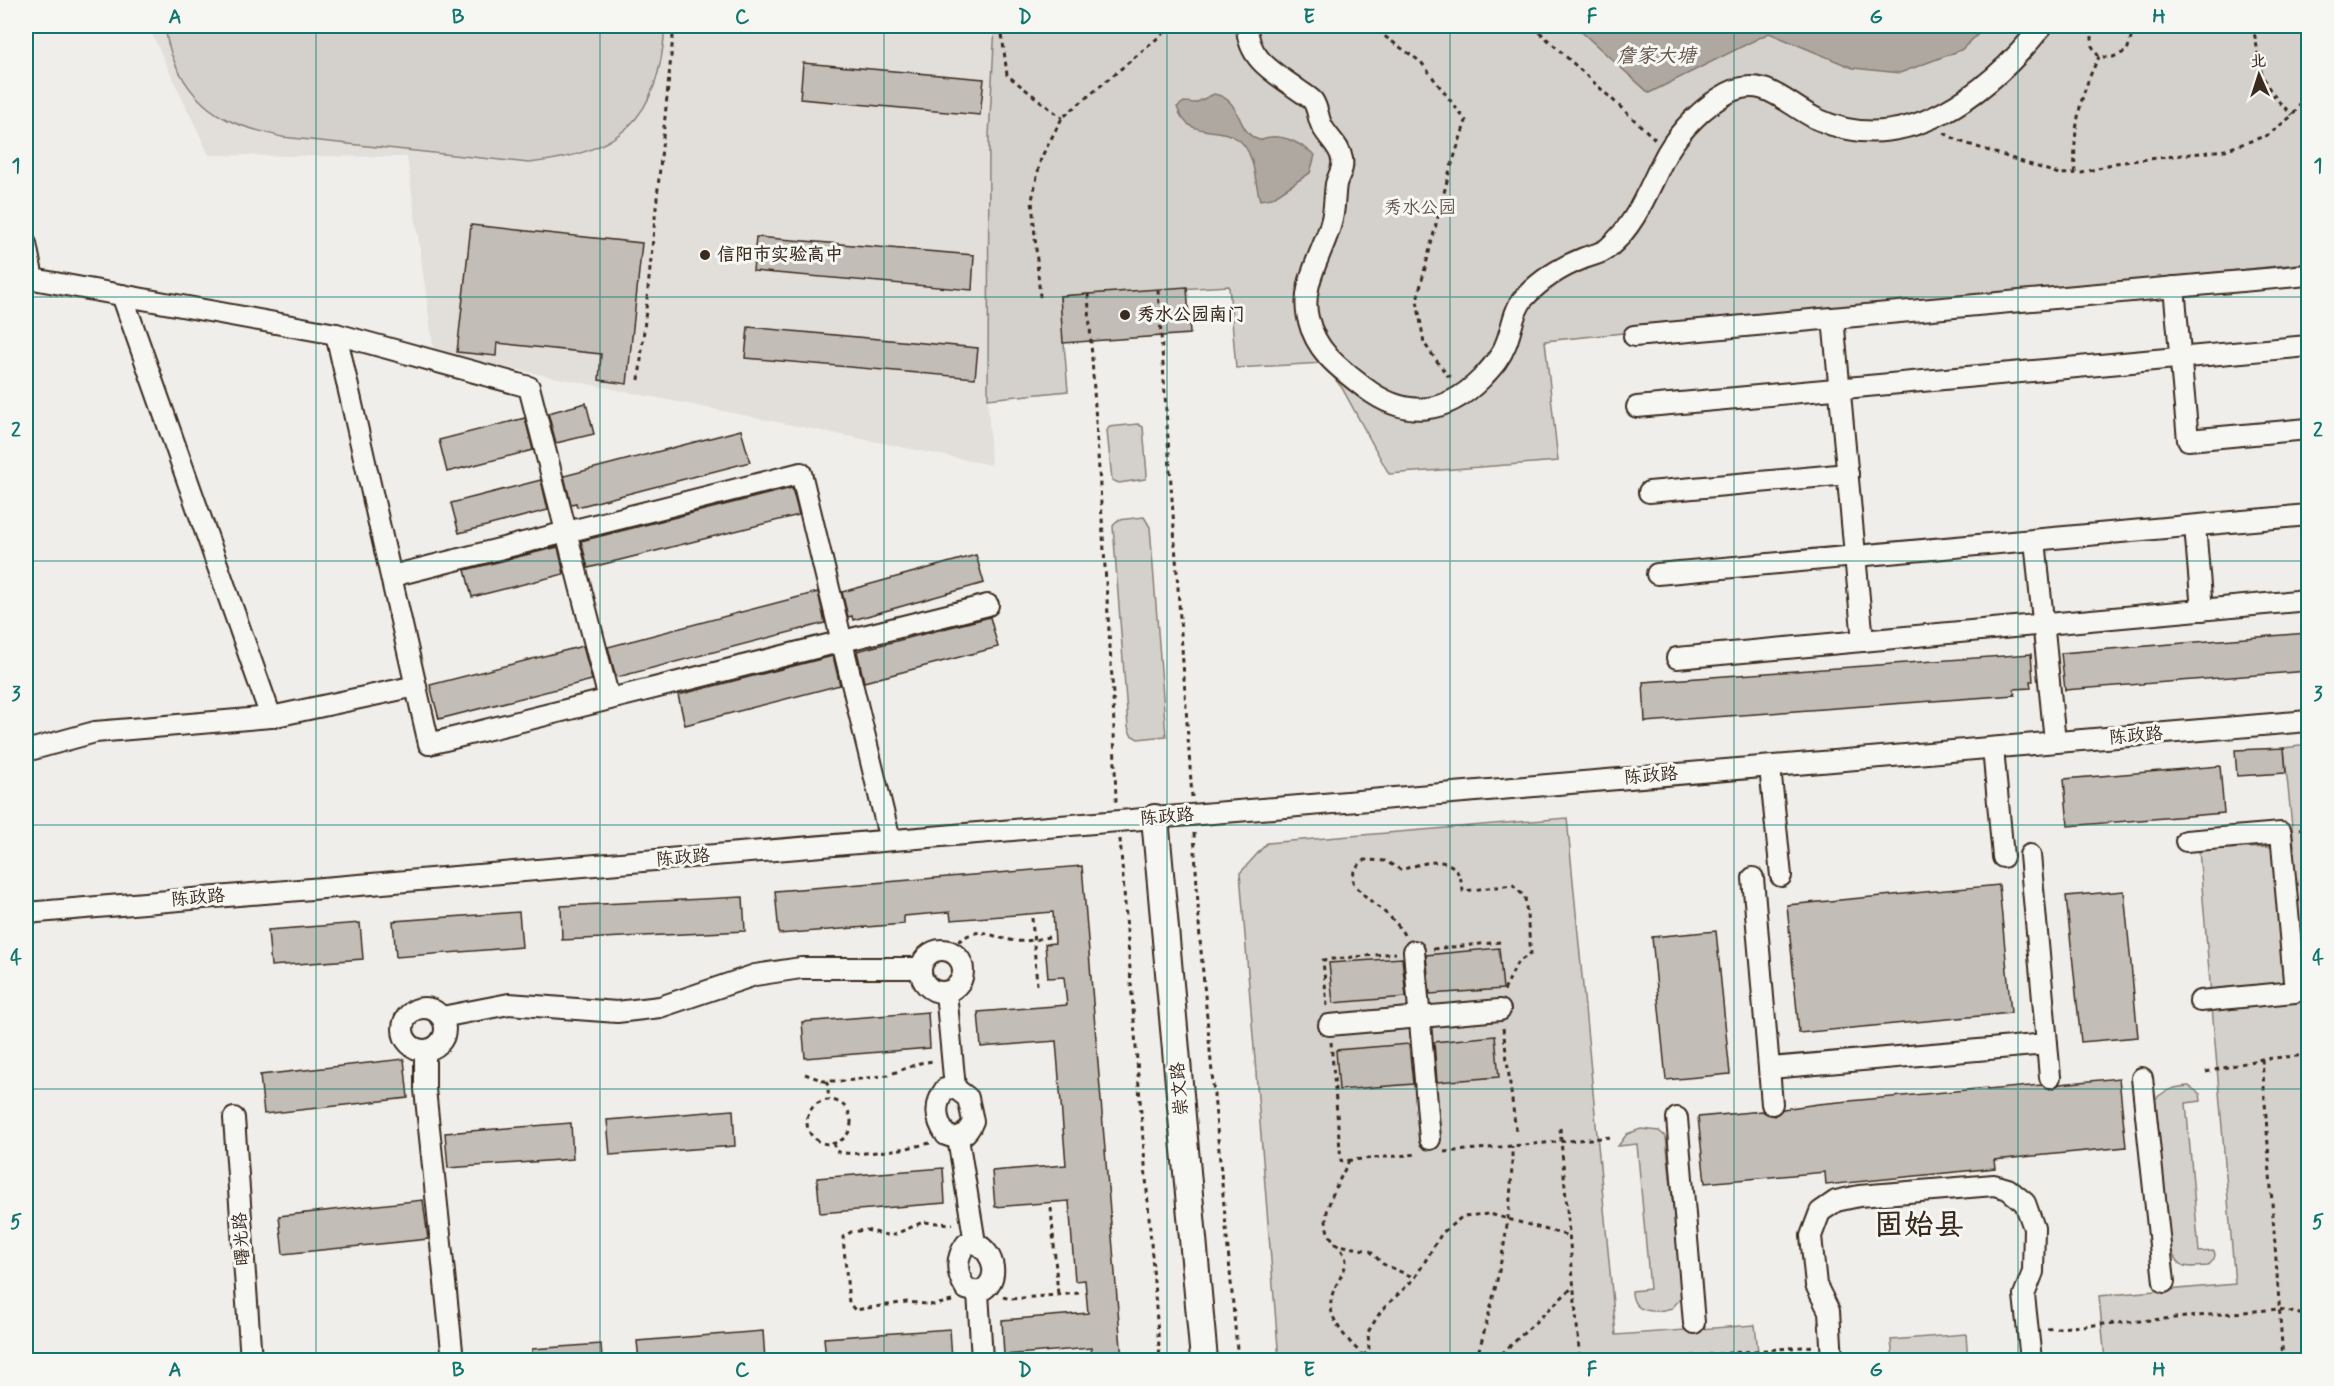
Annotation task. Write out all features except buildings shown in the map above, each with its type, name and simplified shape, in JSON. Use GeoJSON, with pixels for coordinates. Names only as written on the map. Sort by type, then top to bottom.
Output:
{"type":"FeatureCollection","features":[{"type":"Feature","properties":{"kind":"main road","name":"崇文路"},"geometry":{"type":"LineString","coordinates":[[1155,818],[1204,1360]]}},
{"type":"Feature","properties":{"kind":"street"},"geometry":{"type":"LineString","coordinates":[[1247,26],[1250,48],[1272,71],[1312,101],[1322,127],[1341,152],[1343,169],[1336,180],[1331,225],[1316,261],[1306,302],[1308,320],[1323,353],[1341,371],[1377,397],[1409,408],[1437,408],[1455,401],[1472,387],[1499,357],[1513,326],[1518,306],[1525,296],[1548,275],[1608,248],[1634,218],[1650,192],[1668,152],[1695,117],[1712,103],[1747,85],[1765,88],[1817,119],[1858,132],[1888,132],[1924,122],[1965,100],[1997,76],[2017,57],[2042,26]]}},
{"type":"Feature","properties":{"kind":"street"},"geometry":{"type":"LineString","coordinates":[[26,244],[29,279],[336,334],[529,387],[609,699]]}},
{"type":"Feature","properties":{"kind":"street"},"geometry":{"type":"LineString","coordinates":[[1634,336],[2308,275]]}},
{"type":"Feature","properties":{"kind":"street"},"geometry":{"type":"LineString","coordinates":[[2174,287],[2188,440],[2308,429]]}},
{"type":"Feature","properties":{"kind":"street"},"geometry":{"type":"LineString","coordinates":[[122,295],[271,717]]}},
{"type":"Feature","properties":{"kind":"street"},"geometry":{"type":"LineString","coordinates":[[1833,318],[1863,641]]}},
{"type":"Feature","properties":{"kind":"street"},"geometry":{"type":"LineString","coordinates":[[336,334],[429,744],[988,605]]}},
{"type":"Feature","properties":{"kind":"street"},"geometry":{"type":"LineString","coordinates":[[1637,407],[2308,346]]}},
{"type":"Feature","properties":{"kind":"street"},"geometry":{"type":"LineString","coordinates":[[392,576],[568,534],[801,473],[890,840]]}},
{"type":"Feature","properties":{"kind":"street"},"geometry":{"type":"LineString","coordinates":[[1649,492],[1848,474]]}},
{"type":"Feature","properties":{"kind":"street"},"geometry":{"type":"LineString","coordinates":[[1657,574],[2308,515]]}},
{"type":"Feature","properties":{"kind":"street"},"geometry":{"type":"LineString","coordinates":[[2195,526],[2202,610]]}},
{"type":"Feature","properties":{"kind":"street"},"geometry":{"type":"LineString","coordinates":[[2035,540],[2055,742]]}},
{"type":"Feature","properties":{"kind":"street"},"geometry":{"type":"LineString","coordinates":[[1677,658],[2308,600]]}},
{"type":"Feature","properties":{"kind":"street"},"geometry":{"type":"LineString","coordinates":[[26,751],[95,732],[271,717],[416,686]]}},
{"type":"Feature","properties":{"kind":"street","name":"陈政路"},"geometry":{"type":"LineString","coordinates":[[26,913],[2308,721]]}},
{"type":"Feature","properties":{"kind":"street"},"geometry":{"type":"LineString","coordinates":[[1993,748],[2004,857]]}},
{"type":"Feature","properties":{"kind":"street"},"geometry":{"type":"LineString","coordinates":[[1770,766],[1780,876]]}},
{"type":"Feature","properties":{"kind":"street"},"geometry":{"type":"LineString","coordinates":[[2186,841],[2281,833],[2295,992],[2200,1000]]}},
{"type":"Feature","properties":{"kind":"street"},"geometry":{"type":"LineString","coordinates":[[2030,855],[2050,1077]]}},
{"type":"Feature","properties":{"kind":"street"},"geometry":{"type":"LineString","coordinates":[[1754,878],[1772,1104]]}},
{"type":"Feature","properties":{"kind":"street"},"geometry":{"type":"LineString","coordinates":[[1411,946],[1420,1017],[1430,1139]]}},
{"type":"Feature","properties":{"kind":"street"},"geometry":{"type":"LineString","coordinates":[[943,950],[953,953],[960,960],[963,969],[962,980],[956,988],[946,992],[936,992],[927,987],[922,978],[921,968],[925,958],[933,952],[943,950]]}},
{"type":"Feature","properties":{"kind":"street"},"geometry":{"type":"LineString","coordinates":[[442,1017],[509,1004],[617,1012],[660,1007],[754,975],[801,968],[921,968]]}},
{"type":"Feature","properties":{"kind":"street"},"geometry":{"type":"LineString","coordinates":[[946,992],[955,1088]]}},
{"type":"Feature","properties":{"kind":"street"},"geometry":{"type":"LineString","coordinates":[[425,1008],[435,1010],[442,1017],[445,1027],[444,1037],[438,1046],[425,1050],[409,1044],[404,1036],[403,1026],[407,1016],[415,1010],[425,1008]]}},
{"type":"Feature","properties":{"kind":"street"},"geometry":{"type":"LineString","coordinates":[[1329,1025],[1500,1010]]}},
{"type":"Feature","properties":{"kind":"street"},"geometry":{"type":"LineString","coordinates":[[1770,1068],[2046,1044]]}},
{"type":"Feature","properties":{"kind":"street"},"geometry":{"type":"LineString","coordinates":[[425,1050],[425,1089],[453,1360]]}},
{"type":"Feature","properties":{"kind":"street"},"geometry":{"type":"LineString","coordinates":[[2142,1078],[2164,1282]]}},
{"type":"Feature","properties":{"kind":"street"},"geometry":{"type":"LineString","coordinates":[[955,1088],[968,1098],[973,1121],[965,1135],[958,1138],[946,1135],[940,1127],[937,1109],[938,1100],[945,1089],[955,1088]]}},
{"type":"Feature","properties":{"kind":"street","name":"曙光路"},"geometry":{"type":"LineString","coordinates":[[234,1118],[250,1360]]}},
{"type":"Feature","properties":{"kind":"street"},"geometry":{"type":"LineString","coordinates":[[1677,1118],[1694,1323]]}},
{"type":"Feature","properties":{"kind":"street"},"geometry":{"type":"LineString","coordinates":[[958,1138],[975,1243]]}},
{"type":"Feature","properties":{"kind":"street"},"geometry":{"type":"LineString","coordinates":[[1832,1352],[1829,1311],[1816,1285],[1811,1236],[1820,1212],[1836,1201],[1853,1197],[1994,1185],[2008,1189],[2025,1203],[2030,1213],[2035,1247],[2032,1281],[2024,1294],[2031,1360]]}},
{"type":"Feature","properties":{"kind":"street"},"geometry":{"type":"LineString","coordinates":[[975,1243],[988,1252],[994,1276],[991,1283],[978,1295],[966,1289],[961,1281],[957,1264],[958,1254],[966,1244],[975,1243]]}},
{"type":"Feature","properties":{"kind":"street"},"geometry":{"type":"LineString","coordinates":[[978,1295],[982,1360]]}},
{"type":"Feature","properties":{"kind":"path"},"geometry":{"type":"LineString","coordinates":[[639,380],[674,26]]}},
{"type":"Feature","properties":{"kind":"path"},"geometry":{"type":"LineString","coordinates":[[1001,26],[1007,75],[1062,118]]}},
{"type":"Feature","properties":{"kind":"path"},"geometry":{"type":"LineString","coordinates":[[1040,297],[1032,200],[1041,158],[1062,118],[1172,26]]}},
{"type":"Feature","properties":{"kind":"path"},"geometry":{"type":"LineString","coordinates":[[1370,26],[1421,62],[1466,121],[1449,173],[1417,300],[1424,343],[1447,375],[1472,387]]}},
{"type":"Feature","properties":{"kind":"path"},"geometry":{"type":"LineString","coordinates":[[1533,26],[1668,152]]}},
{"type":"Feature","properties":{"kind":"path"},"geometry":{"type":"LineString","coordinates":[[2091,26],[2092,46],[2099,57]]}},
{"type":"Feature","properties":{"kind":"path"},"geometry":{"type":"LineString","coordinates":[[2099,57],[2113,57],[2127,51],[2131,38],[2128,26],[2147,28],[2160,26]]}},
{"type":"Feature","properties":{"kind":"path"},"geometry":{"type":"LineString","coordinates":[[2251,26],[2256,35],[2260,66],[2267,84],[2280,104],[2293,115]]}},
{"type":"Feature","properties":{"kind":"path"},"geometry":{"type":"LineString","coordinates":[[2303,26],[2308,32]]}},
{"type":"Feature","properties":{"kind":"path"},"geometry":{"type":"LineString","coordinates":[[2075,173],[2073,141],[2076,119],[2087,80],[2099,57]]}},
{"type":"Feature","properties":{"kind":"path"},"geometry":{"type":"LineString","coordinates":[[1924,122],[1959,141],[2059,174],[2075,173],[2115,163],[2225,150],[2268,135],[2293,115],[2308,91]]}},
{"type":"Feature","properties":{"kind":"path"},"geometry":{"type":"LineString","coordinates":[[1158,290],[1200,940],[1238,1360]]}},
{"type":"Feature","properties":{"kind":"path"},"geometry":{"type":"LineString","coordinates":[[1089,294],[1118,821],[1160,1360]]}},
{"type":"Feature","properties":{"kind":"path"},"geometry":{"type":"LineString","coordinates":[[1411,946],[1393,920],[1370,902],[1353,882],[1354,870],[1364,860],[1385,861],[1401,870],[1422,864],[1448,862],[1457,869],[1463,891],[1513,885],[1525,897],[1531,953],[1517,963],[1501,1000],[1500,1010],[1516,1132]]}},
{"type":"Feature","properties":{"kind":"path"},"geometry":{"type":"LineString","coordinates":[[1032,918],[1037,985]]}},
{"type":"Feature","properties":{"kind":"path"},"geometry":{"type":"LineString","coordinates":[[951,947],[974,933],[988,932],[1015,941],[1049,938]]}},
{"type":"Feature","properties":{"kind":"path"},"geometry":{"type":"LineString","coordinates":[[2206,1072],[2262,1059],[2308,1055]]}},
{"type":"Feature","properties":{"kind":"path"},"geometry":{"type":"LineString","coordinates":[[2262,1059],[2283,1360]]}},
{"type":"Feature","properties":{"kind":"path"},"geometry":{"type":"LineString","coordinates":[[805,1074],[827,1081],[846,1081],[888,1075],[931,1060],[952,1062]]}},
{"type":"Feature","properties":{"kind":"path"},"geometry":{"type":"LineString","coordinates":[[827,1081],[829,1100]]}},
{"type":"Feature","properties":{"kind":"path"},"geometry":{"type":"LineString","coordinates":[[829,1100],[843,1104],[852,1120],[846,1137],[833,1143],[820,1142],[808,1128],[810,1110],[817,1103],[829,1100]]}},
{"type":"Feature","properties":{"kind":"path"},"geometry":{"type":"LineString","coordinates":[[1560,1128],[1580,1360]]}},
{"type":"Feature","properties":{"kind":"path"},"geometry":{"type":"LineString","coordinates":[[833,1143],[836,1151],[848,1154],[910,1148],[934,1141]]}},
{"type":"Feature","properties":{"kind":"path"},"geometry":{"type":"LineString","coordinates":[[1476,1360],[1503,1259],[1512,1192],[1512,1146]]}},
{"type":"Feature","properties":{"kind":"path"},"geometry":{"type":"LineString","coordinates":[[1349,1160],[1335,1189],[1328,1214],[1327,1230],[1334,1244],[1345,1256],[1346,1263],[1331,1297],[1331,1312],[1339,1329],[1367,1360]]}},
{"type":"Feature","properties":{"kind":"path"},"geometry":{"type":"LineString","coordinates":[[1051,1208],[1058,1295]]}},
{"type":"Feature","properties":{"kind":"path"},"geometry":{"type":"LineString","coordinates":[[1363,1356],[1368,1350],[1368,1332],[1377,1318],[1415,1278],[1442,1233],[1463,1216],[1490,1214],[1569,1236]]}},
{"type":"Feature","properties":{"kind":"path"},"geometry":{"type":"LineString","coordinates":[[960,1228],[952,1223],[923,1221],[891,1236],[866,1230],[851,1232],[843,1237],[849,1304],[855,1310],[864,1311],[907,1302],[934,1305],[949,1303],[957,1298],[978,1295],[1011,1299],[1079,1293]]}},
{"type":"Feature","properties":{"kind":"path"},"geometry":{"type":"LineString","coordinates":[[1334,1244],[1370,1251],[1383,1264],[1415,1278]]}},
{"type":"Feature","properties":{"kind":"path"},"geometry":{"type":"LineString","coordinates":[[1495,1360],[1574,1286]]}},
{"type":"Feature","properties":{"kind":"path"},"geometry":{"type":"LineString","coordinates":[[2027,1331],[2279,1309],[2308,1316]]}},
{"type":"Feature","properties":{"kind":"path"},"geometry":{"type":"LineString","coordinates":[[1646,1360],[1832,1352]]}},
{"type":"Feature","properties":{"kind":"shaded area","name":"信阳市实验高中"},"geometry":{"type":"Polygon","coordinates":[[[148,26],[995,26],[989,136],[988,399],[991,465],[434,353],[407,157],[209,155],[148,26]]]}},
{"type":"Feature","properties":{"kind":"green space"},"geometry":{"type":"Polygon","coordinates":[[[165,26],[665,26],[661,58],[654,86],[643,108],[629,126],[610,140],[588,151],[529,163],[282,137],[241,125],[215,113],[193,93],[184,81],[171,54],[165,26]]]}},
{"type":"Feature","properties":{"kind":"green space","name":"秀水公园"},"geometry":{"type":"Polygon","coordinates":[[[995,26],[2308,26],[2308,263],[1545,341],[1558,461],[1389,474],[1342,388],[1323,363],[1236,368],[1229,286],[1060,296],[1068,391],[988,399],[989,136],[995,26]]]}},
{"type":"Feature","properties":{"kind":"green space"},"geometry":{"type":"Polygon","coordinates":[[[1138,424],[1143,427],[1147,475],[1145,479],[1119,483],[1112,480],[1107,431],[1109,427],[1138,424]]]}},
{"type":"Feature","properties":{"kind":"green space"},"geometry":{"type":"Polygon","coordinates":[[[1144,517],[1150,527],[1166,736],[1138,739],[1131,735],[1128,727],[1113,526],[1118,520],[1144,517]]]}},
{"type":"Feature","properties":{"kind":"green space"},"geometry":{"type":"Polygon","coordinates":[[[2308,745],[2308,1360],[2105,1360],[2099,1296],[2235,1284],[2199,850],[2294,846],[2284,748],[2308,745]]]}},
{"type":"Feature","properties":{"kind":"green space"},"geometry":{"type":"Polygon","coordinates":[[[1567,818],[1616,1335],[1755,1325],[1759,1360],[1279,1360],[1240,873],[1267,843],[1567,818]]]}},
{"type":"Feature","properties":{"kind":"green space"},"geometry":{"type":"Polygon","coordinates":[[[2189,1086],[2200,1094],[2201,1101],[2186,1103],[2199,1252],[2214,1251],[2215,1253],[2214,1259],[2208,1266],[2190,1267],[2180,1264],[2168,1239],[2161,1194],[2154,1113],[2155,1099],[2171,1089],[2189,1086]]]}},
{"type":"Feature","properties":{"kind":"green space"},"geometry":{"type":"Polygon","coordinates":[[[1641,1129],[1659,1131],[1666,1137],[1682,1297],[1672,1308],[1659,1311],[1640,1308],[1633,1299],[1632,1291],[1650,1289],[1637,1144],[1618,1146],[1627,1134],[1641,1129]]]}},
{"type":"Feature","properties":{"kind":"green space"},"geometry":{"type":"Polygon","coordinates":[[[1966,1334],[1968,1360],[1893,1360],[1891,1340],[1966,1334]]]}},
{"type":"Feature","properties":{"kind":"water","name":"詹家大塘"},"geometry":{"type":"Polygon","coordinates":[[[1575,26],[1987,26],[1961,50],[1900,73],[1853,68],[1769,33],[1649,93],[1575,26]]]}},
{"type":"Feature","properties":{"kind":"water"},"geometry":{"type":"Polygon","coordinates":[[[1214,94],[1230,102],[1251,136],[1259,140],[1274,137],[1289,139],[1315,155],[1310,173],[1272,198],[1260,200],[1252,160],[1245,146],[1231,135],[1189,125],[1182,118],[1177,107],[1184,102],[1195,103],[1214,94]]]}},
{"type":"Feature","properties":{"kind":"place","name":"信阳市实验高中"},"geometry":{"type":"Point","coordinates":[705,255]}},
{"type":"Feature","properties":{"kind":"place","name":"秀水公园南门"},"geometry":{"type":"Point","coordinates":[1125,315]}},
{"type":"Feature","properties":{"kind":"district","name":"固始县"},"geometry":{"type":"Point","coordinates":[1919,1225]}}]}
